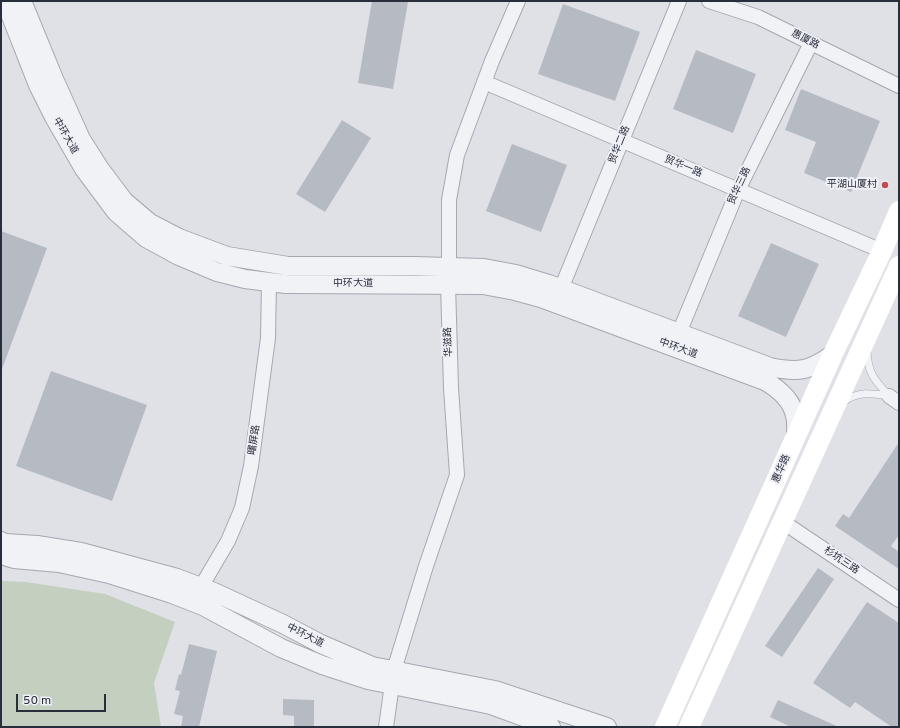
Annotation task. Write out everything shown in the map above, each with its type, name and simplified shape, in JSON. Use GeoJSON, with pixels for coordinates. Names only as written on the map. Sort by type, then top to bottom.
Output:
{"type":"FeatureCollection","features":[{"type":"Feature","properties":{"kind":"main road","name":"惠华路"},"geometry":{"type":"LineString","coordinates":[[665,727],[899,211]]}},
{"type":"Feature","properties":{"kind":"main road"},"geometry":{"type":"LineString","coordinates":[[689,727],[899,266]]}},
{"type":"Feature","properties":{"kind":"street","name":"中环大道"},"geometry":{"type":"LineString","coordinates":[[5,1],[46,82],[100,169],[124,201],[150,223],[179,238],[227,256],[288,266],[448,276],[541,298],[765,381],[778,388],[789,401],[795,416],[796,436]]}},
{"type":"Feature","properties":{"kind":"street","name":"中环大道"},"geometry":{"type":"LineString","coordinates":[[22,1],[46,82],[54,117],[84,169],[116,212],[146,238],[179,256],[217,272],[245,279],[286,284],[448,276],[484,268],[509,273],[561,288],[770,367],[787,371],[804,369],[819,364],[833,354]]}},
{"type":"Feature","properties":{"kind":"street","name":"华滋路"},"geometry":{"type":"LineString","coordinates":[[386,727],[393,678],[426,566],[457,475],[451,388],[448,276],[449,200],[457,155],[492,61],[518,1]]}},
{"type":"Feature","properties":{"kind":"street","name":"贸华二路"},"geometry":{"type":"LineString","coordinates":[[561,288],[679,1]]}},
{"type":"Feature","properties":{"kind":"street","name":"惠厦路"},"geometry":{"type":"LineString","coordinates":[[709,1],[758,17],[899,86]]}},
{"type":"Feature","properties":{"kind":"street","name":"贸华三路"},"geometry":{"type":"LineString","coordinates":[[679,333],[738,190],[811,43]]}},
{"type":"Feature","properties":{"kind":"street","name":"贸华一路"},"geometry":{"type":"LineString","coordinates":[[484,82],[882,251]]}},
{"type":"Feature","properties":{"kind":"street","name":"曙屏路"},"geometry":{"type":"LineString","coordinates":[[201,587],[228,541],[242,508],[252,466],[268,338],[269,282]]}},
{"type":"Feature","properties":{"kind":"street","name":"杉坑三路"},"geometry":{"type":"LineString","coordinates":[[782,522],[899,600]]}},
{"type":"Feature","properties":{"kind":"street","name":"中环大道"},"geometry":{"type":"LineString","coordinates":[[6,550],[37,545],[81,552],[177,578],[214,592],[283,624],[321,644],[372,666],[393,678],[491,705],[551,727]]}},
{"type":"Feature","properties":{"kind":"street","name":"中环大道"},"geometry":{"type":"LineString","coordinates":[[6,550],[102,573],[172,594],[203,606],[281,648],[322,665],[368,680],[393,678],[495,690],[606,727]]}},
{"type":"Feature","properties":{"kind":"lane"},"geometry":{"type":"LineString","coordinates":[[866,338],[868,361],[873,378],[894,399]]}},
{"type":"Feature","properties":{"kind":"lane"},"geometry":{"type":"LineString","coordinates":[[834,409],[850,398],[867,393],[894,399]]}},
{"type":"Feature","properties":{"kind":"green space"},"geometry":{"type":"Polygon","coordinates":[[[1,581],[26,582],[105,594],[175,622],[154,683],[161,727],[1,727],[1,581]]]}},
{"type":"Feature","properties":{"kind":"building"},"geometry":{"type":"Polygon","coordinates":[[[372,1],[408,2],[393,89],[358,83],[372,1]]]}},
{"type":"Feature","properties":{"kind":"building"},"geometry":{"type":"Polygon","coordinates":[[[563,4],[640,32],[615,101],[538,74],[563,4]]]}},
{"type":"Feature","properties":{"kind":"building"},"geometry":{"type":"Polygon","coordinates":[[[696,50],[756,74],[733,133],[673,109],[696,50]]]}},
{"type":"Feature","properties":{"kind":"building"},"geometry":{"type":"Polygon","coordinates":[[[801,89],[880,121],[851,192],[804,173],[816,142],[785,130],[801,89]]]}},
{"type":"Feature","properties":{"kind":"building"},"geometry":{"type":"Polygon","coordinates":[[[342,120],[371,138],[325,212],[296,194],[342,120]]]}},
{"type":"Feature","properties":{"kind":"building"},"geometry":{"type":"Polygon","coordinates":[[[512,144],[567,165],[541,232],[486,211],[512,144]]]}},
{"type":"Feature","properties":{"kind":"building"},"geometry":{"type":"Polygon","coordinates":[[[1,231],[47,248],[2,369],[1,369],[1,231]]]}},
{"type":"Feature","properties":{"kind":"building"},"geometry":{"type":"Polygon","coordinates":[[[771,243],[819,264],[786,337],[738,316],[771,243]]]}},
{"type":"Feature","properties":{"kind":"building"},"geometry":{"type":"Polygon","coordinates":[[[51,371],[147,405],[112,501],[16,466],[51,371]]]}},
{"type":"Feature","properties":{"kind":"building"},"geometry":{"type":"Polygon","coordinates":[[[899,442],[899,535],[891,546],[899,552],[899,569],[835,526],[843,514],[849,518],[899,442]]]}},
{"type":"Feature","properties":{"kind":"building"},"geometry":{"type":"Polygon","coordinates":[[[818,568],[834,579],[782,657],[765,646],[818,568]]]}},
{"type":"Feature","properties":{"kind":"building"},"geometry":{"type":"Polygon","coordinates":[[[867,602],[899,623],[899,727],[892,727],[855,702],[850,708],[813,683],[867,602]]]}},
{"type":"Feature","properties":{"kind":"building"},"geometry":{"type":"Polygon","coordinates":[[[189,644],[217,651],[199,727],[181,727],[183,716],[174,714],[180,691],[175,690],[179,674],[181,675],[189,644]]]}},
{"type":"Feature","properties":{"kind":"building"},"geometry":{"type":"Polygon","coordinates":[[[283,699],[314,700],[314,727],[294,727],[294,716],[283,715],[283,699]]]}},
{"type":"Feature","properties":{"kind":"building"},"geometry":{"type":"Polygon","coordinates":[[[778,700],[839,727],[791,727],[770,717],[778,700]]]}},
{"type":"Feature","properties":{"kind":"place","name":"平湖山厦村"},"geometry":{"type":"Point","coordinates":[885,185]}}]}
